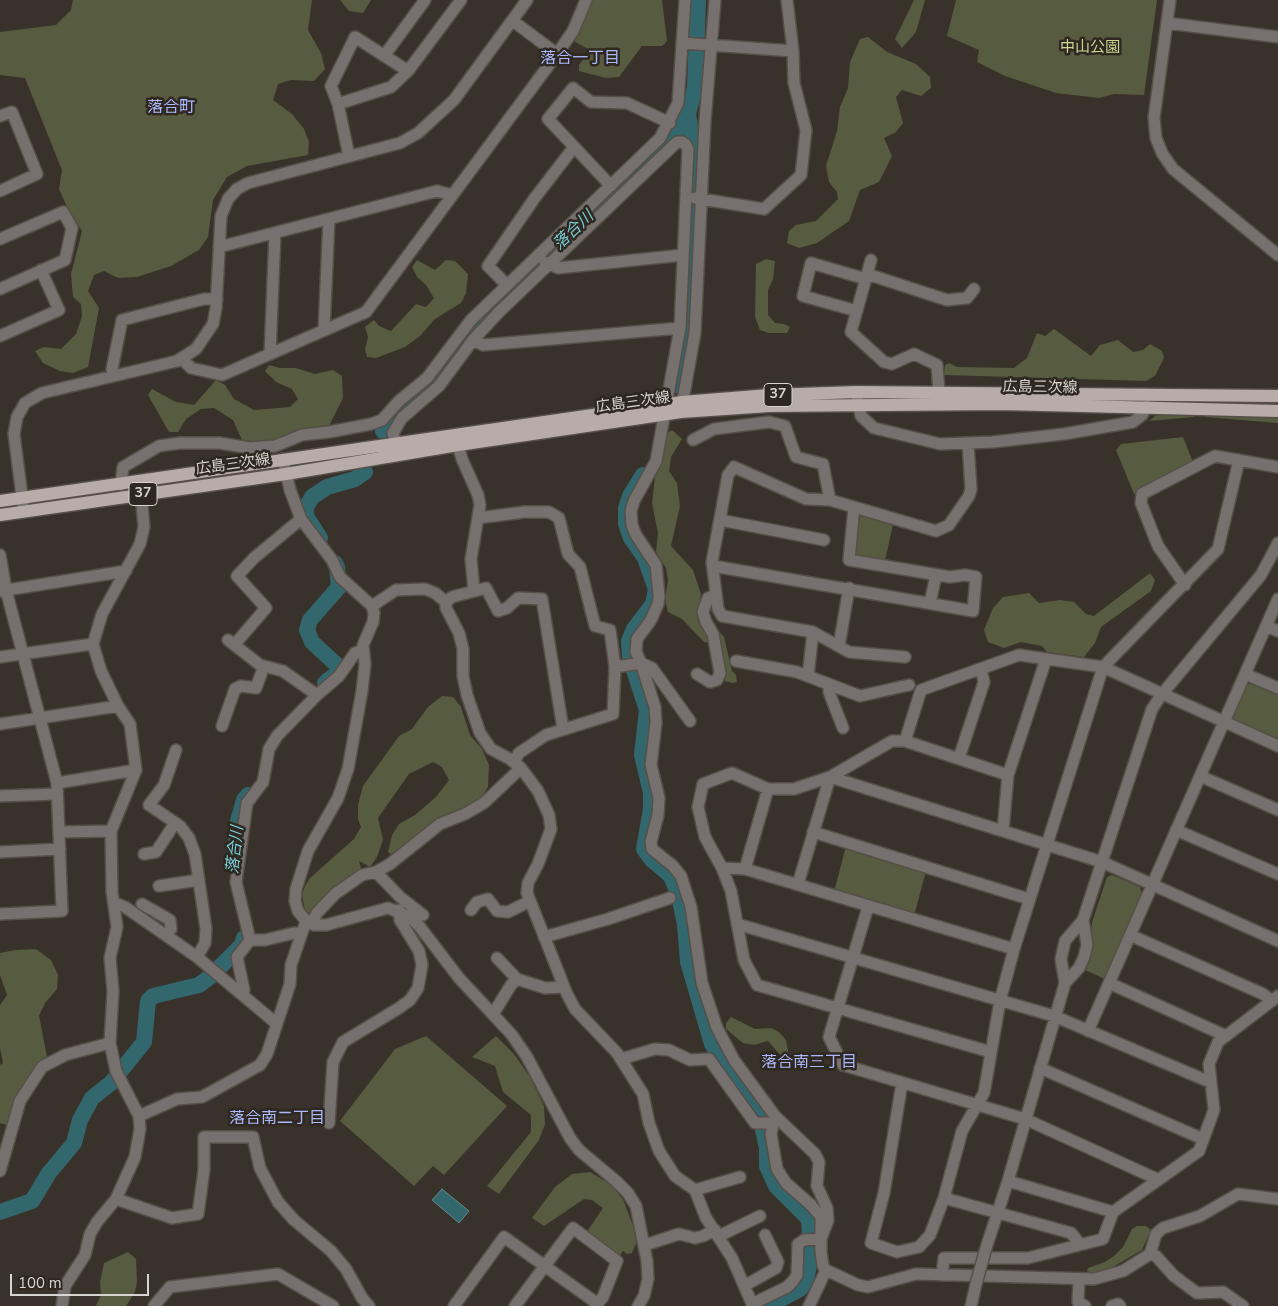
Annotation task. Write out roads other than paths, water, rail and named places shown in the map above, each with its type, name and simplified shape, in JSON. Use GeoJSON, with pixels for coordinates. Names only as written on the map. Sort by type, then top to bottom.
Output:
{"type":"FeatureCollection","features":[{"type":"Feature","properties":{"kind":"main road","name":"広島三次線"},"geometry":{"type":"LineString","coordinates":[[0,515],[286,474],[397,449],[769,395],[857,392],[1278,396]]}},
{"type":"Feature","properties":{"kind":"main road","name":"広島三次線"},"geometry":{"type":"LineString","coordinates":[[682,407],[1002,404],[1147,406],[1278,411]]}},
{"type":"Feature","properties":{"kind":"main road","name":"広島三次線"},"geometry":{"type":"LineString","coordinates":[[0,501],[121,485],[283,459],[458,444],[665,409]]}},
{"type":"Feature","properties":{"kind":"street"},"geometry":{"type":"LineString","coordinates":[[384,56],[425,0]]}},
{"type":"Feature","properties":{"kind":"street"},"geometry":{"type":"LineString","coordinates":[[338,104],[391,87],[408,71],[460,0]]}},
{"type":"Feature","properties":{"kind":"street"},"geometry":{"type":"LineString","coordinates":[[24,512],[14,434],[17,417],[25,404],[42,393],[181,358],[196,349],[206,337],[213,324],[217,299],[221,216],[228,199],[237,189],[248,183],[400,143],[418,133],[435,120],[454,100],[527,0]]}},
{"type":"Feature","properties":{"kind":"street"},"geometry":{"type":"LineString","coordinates":[[181,358],[191,368],[222,375],[366,312],[557,54],[573,31],[586,0]]}},
{"type":"Feature","properties":{"kind":"street"},"geometry":{"type":"LineString","coordinates":[[397,449],[393,433],[402,418],[439,386],[473,340],[543,260],[611,186],[648,151],[670,123],[678,103],[685,44],[684,0]]}},
{"type":"Feature","properties":{"kind":"street"},"geometry":{"type":"LineString","coordinates":[[682,407],[696,333],[709,45],[715,0]]}},
{"type":"Feature","properties":{"kind":"street"},"geometry":{"type":"LineString","coordinates":[[686,198],[702,198],[764,208],[801,175],[806,130],[794,83],[789,0]]}},
{"type":"Feature","properties":{"kind":"street"},"geometry":{"type":"LineString","coordinates":[[1170,0],[1154,118],[1156,138],[1162,153],[1174,169],[1278,254]]}},
{"type":"Feature","properties":{"kind":"street"},"geometry":{"type":"LineString","coordinates":[[513,21],[557,54]]}},
{"type":"Feature","properties":{"kind":"street"},"geometry":{"type":"LineString","coordinates":[[1167,23],[1278,37]]}},
{"type":"Feature","properties":{"kind":"street"},"geometry":{"type":"LineString","coordinates":[[349,156],[338,104],[331,86],[355,37],[408,71]]}},
{"type":"Feature","properties":{"kind":"street"},"geometry":{"type":"LineString","coordinates":[[685,44],[793,51]]}},
{"type":"Feature","properties":{"kind":"street"},"geometry":{"type":"LineString","coordinates":[[611,186],[548,119],[573,88],[591,102],[627,103],[670,123]]}},
{"type":"Feature","properties":{"kind":"street"},"geometry":{"type":"LineString","coordinates":[[0,116],[12,112],[37,174],[0,191]]}},
{"type":"Feature","properties":{"kind":"street"},"geometry":{"type":"LineString","coordinates":[[121,485],[123,467],[159,446],[180,442],[219,443],[250,448],[275,446],[302,434],[329,432],[382,420],[400,401],[427,378],[471,320],[507,285],[543,260],[677,142],[682,142],[688,149],[680,328],[656,461],[634,501],[631,511],[632,525],[636,535],[656,565],[659,596],[658,604],[651,620],[637,639],[635,664],[655,707],[656,724],[651,765],[659,798],[658,816],[651,842],[652,849],[673,866],[681,876],[691,907],[702,983],[718,1028],[769,1121],[777,1169],[786,1184],[812,1205],[821,1217],[813,1240],[823,1266],[826,1270],[858,1285],[868,1287],[916,1274],[1079,1279],[1108,1276],[1150,1254],[1156,1234],[1163,1228],[1200,1216],[1238,1194],[1278,1200]]}},
{"type":"Feature","properties":{"kind":"street"},"geometry":{"type":"LineString","coordinates":[[507,285],[488,266],[534,199],[574,147]]}},
{"type":"Feature","properties":{"kind":"street"},"geometry":{"type":"LineString","coordinates":[[219,247],[437,191],[452,195]]}},
{"type":"Feature","properties":{"kind":"street"},"geometry":{"type":"LineString","coordinates":[[0,239],[63,212],[72,228],[65,260],[0,289]]}},
{"type":"Feature","properties":{"kind":"street"},"geometry":{"type":"LineString","coordinates":[[324,330],[329,219]]}},
{"type":"Feature","properties":{"kind":"street"},"geometry":{"type":"LineString","coordinates":[[270,354],[275,233]]}},
{"type":"Feature","properties":{"kind":"street"},"geometry":{"type":"LineString","coordinates":[[543,260],[558,268],[683,255]]}},
{"type":"Feature","properties":{"kind":"street"},"geometry":{"type":"LineString","coordinates":[[871,260],[851,332],[884,362],[892,364],[914,354],[937,365],[938,393]]}},
{"type":"Feature","properties":{"kind":"street"},"geometry":{"type":"LineString","coordinates":[[857,311],[803,296],[812,263],[866,276],[947,300],[967,298],[974,289]]}},
{"type":"Feature","properties":{"kind":"street"},"geometry":{"type":"LineString","coordinates":[[0,336],[59,310],[41,270]]}},
{"type":"Feature","properties":{"kind":"street"},"geometry":{"type":"LineString","coordinates":[[113,376],[112,369],[122,320],[204,299],[217,299]]}},
{"type":"Feature","properties":{"kind":"street"},"geometry":{"type":"LineString","coordinates":[[473,340],[483,345],[680,328]]}},
{"type":"Feature","properties":{"kind":"street"},"geometry":{"type":"LineString","coordinates":[[857,392],[858,406],[866,423],[874,428],[940,444],[1064,434],[1133,422],[1142,415],[1147,406]]}},
{"type":"Feature","properties":{"kind":"street"},"geometry":{"type":"LineString","coordinates":[[768,422],[769,406]]}},
{"type":"Feature","properties":{"kind":"street"},"geometry":{"type":"LineString","coordinates":[[693,440],[714,429],[768,422],[785,426],[796,457],[823,464],[830,500]]}},
{"type":"Feature","properties":{"kind":"street"},"geometry":{"type":"LineString","coordinates":[[905,657],[849,652],[812,632],[722,616],[718,609],[713,566],[728,475],[734,467],[806,499],[830,500],[936,531],[942,530],[949,525],[966,501],[971,489],[968,443]]}},
{"type":"Feature","properties":{"kind":"street"},"geometry":{"type":"LineString","coordinates":[[458,444],[462,459],[478,494],[478,518],[471,559],[474,591]]}},
{"type":"Feature","properties":{"kind":"street"},"geometry":{"type":"LineString","coordinates":[[1185,585],[1158,546],[1141,503],[1142,494],[1215,456],[1278,467]]}},
{"type":"Feature","properties":{"kind":"street"},"geometry":{"type":"LineString","coordinates":[[283,459],[286,474],[302,519],[332,560],[340,578],[372,606],[374,613],[373,622],[362,650],[364,664],[362,691],[348,769],[338,798],[308,851],[296,889],[295,901],[298,911],[309,922],[326,925],[377,909],[397,910],[410,917],[420,926],[459,978],[493,1014],[528,1057],[570,1138],[579,1150],[628,1193],[636,1206],[645,1245],[648,1279],[644,1296],[638,1306]]}},
{"type":"Feature","properties":{"kind":"street"},"geometry":{"type":"LineString","coordinates":[[902,1083],[884,1193],[871,1243],[897,1252],[919,1246],[930,1235],[944,1198],[962,1131],[984,1093],[1000,1001],[1014,949],[1103,667],[1218,549],[1223,535],[1239,460]]}},
{"type":"Feature","properties":{"kind":"street"},"geometry":{"type":"LineString","coordinates":[[62,1306],[65,1286],[85,1256],[90,1234],[116,1198],[135,1157],[140,1129],[139,1116],[118,1075],[110,1043],[113,991],[110,958],[117,927],[112,892],[111,831],[136,770],[130,724],[118,706],[96,660],[93,644],[102,614],[140,544],[144,526],[141,494]]}},
{"type":"Feature","properties":{"kind":"street"},"geometry":{"type":"LineString","coordinates":[[713,566],[849,588],[973,611],[976,577],[965,575],[950,578],[849,560],[854,507]]}},
{"type":"Feature","properties":{"kind":"street"},"geometry":{"type":"LineString","coordinates":[[139,1116],[178,1099],[202,1097],[248,1074],[260,1065],[277,1024],[290,984],[291,965],[301,934],[309,922],[335,894],[362,875],[376,872],[390,864],[440,824],[465,814],[484,803],[517,765],[519,753],[529,745],[563,729],[613,714],[615,667],[610,630],[595,626],[580,567],[568,554],[559,518],[549,512],[524,512],[478,518]]}},
{"type":"Feature","properties":{"kind":"street"},"geometry":{"type":"LineString","coordinates":[[302,519],[254,558],[237,576],[266,608],[231,642],[264,666],[283,671],[317,695]]}},
{"type":"Feature","properties":{"kind":"street"},"geometry":{"type":"LineString","coordinates":[[720,520],[824,540]]}},
{"type":"Feature","properties":{"kind":"street"},"geometry":{"type":"LineString","coordinates":[[971,1306],[986,1248],[1008,1181],[1054,1016],[1065,983],[1079,968],[1084,957],[1087,945],[1084,920],[1152,709],[1162,694],[1261,575],[1278,543]]}},
{"type":"Feature","properties":{"kind":"street"},"geometry":{"type":"LineString","coordinates":[[0,555],[3,591],[23,653],[57,788],[62,911],[0,914]]}},
{"type":"Feature","properties":{"kind":"street"},"geometry":{"type":"LineString","coordinates":[[3,591],[126,571]]}},
{"type":"Feature","properties":{"kind":"street"},"geometry":{"type":"LineString","coordinates":[[930,603],[936,575]]}},
{"type":"Feature","properties":{"kind":"street"},"geometry":{"type":"LineString","coordinates":[[446,602],[452,597],[486,588],[498,611],[507,608],[518,598],[542,599],[563,729]]}},
{"type":"Feature","properties":{"kind":"street"},"geometry":{"type":"LineString","coordinates":[[839,646],[849,588]]}},
{"type":"Feature","properties":{"kind":"street"},"geometry":{"type":"LineString","coordinates":[[372,606],[396,590],[425,589],[435,593],[446,602]]}},
{"type":"Feature","properties":{"kind":"street"},"geometry":{"type":"LineString","coordinates":[[697,674],[710,682],[717,680],[720,673],[714,634],[703,612],[708,598],[716,595]]}},
{"type":"Feature","properties":{"kind":"street"},"geometry":{"type":"LineString","coordinates":[[1088,1031],[1278,599]]}},
{"type":"Feature","properties":{"kind":"street"},"geometry":{"type":"LineString","coordinates":[[446,602],[446,608],[459,632],[463,649],[463,676],[466,695],[480,733],[491,749],[517,765],[538,791],[549,815],[551,829],[538,864],[528,882],[527,893],[564,987],[575,1009],[609,1042],[643,1094],[649,1123],[659,1151],[675,1176],[695,1190],[706,1218],[717,1233],[753,1305],[787,1287],[797,1275],[798,1244],[813,1240],[828,1220],[827,1208],[817,1186],[818,1162],[815,1154],[769,1121],[755,1123],[709,1059],[690,1060],[669,1050],[656,1049],[621,1058]]}},
{"type":"Feature","properties":{"kind":"street"},"geometry":{"type":"LineString","coordinates":[[1266,626],[1278,631]]}},
{"type":"Feature","properties":{"kind":"street"},"geometry":{"type":"LineString","coordinates":[[808,676],[812,632]]}},
{"type":"Feature","properties":{"kind":"street"},"geometry":{"type":"LineString","coordinates":[[0,657],[93,644]]}},
{"type":"Feature","properties":{"kind":"street"},"geometry":{"type":"LineString","coordinates":[[250,940],[236,882],[247,803],[263,782],[269,749],[277,736],[317,695],[339,676],[355,653],[362,650]]}},
{"type":"Feature","properties":{"kind":"street"},"geometry":{"type":"LineString","coordinates":[[905,741],[922,690],[1019,655],[1103,667],[1278,746]]}},
{"type":"Feature","properties":{"kind":"street"},"geometry":{"type":"LineString","coordinates":[[1003,831],[1008,775],[1046,659]]}},
{"type":"Feature","properties":{"kind":"street"},"geometry":{"type":"LineString","coordinates":[[736,660],[808,676],[860,696],[909,685]]}},
{"type":"Feature","properties":{"kind":"street"},"geometry":{"type":"LineString","coordinates":[[615,667],[635,664],[652,668],[690,721]]}},
{"type":"Feature","properties":{"kind":"street"},"geometry":{"type":"LineString","coordinates":[[222,726],[235,689],[241,686],[256,688],[264,666]]}},
{"type":"Feature","properties":{"kind":"street"},"geometry":{"type":"LineString","coordinates":[[959,758],[984,682],[981,669]]}},
{"type":"Feature","properties":{"kind":"street"},"geometry":{"type":"LineString","coordinates":[[1245,674],[1278,688]]}},
{"type":"Feature","properties":{"kind":"street"},"geometry":{"type":"LineString","coordinates":[[829,684],[829,692],[843,728]]}},
{"type":"Feature","properties":{"kind":"street"},"geometry":{"type":"LineString","coordinates":[[0,724],[39,716],[118,706]]}},
{"type":"Feature","properties":{"kind":"street"},"geometry":{"type":"LineString","coordinates":[[991,1052],[757,985],[744,960],[731,891],[722,868],[705,837],[698,807],[703,784],[732,773],[768,789],[794,789],[830,776],[892,741],[905,741],[1008,775]]}},
{"type":"Feature","properties":{"kind":"street"},"geometry":{"type":"LineString","coordinates":[[176,750],[164,785],[149,805],[175,823],[189,838],[195,854],[206,929],[205,943],[197,957]]}},
{"type":"Feature","properties":{"kind":"street"},"geometry":{"type":"LineString","coordinates":[[0,796],[57,788],[136,770]]}},
{"type":"Feature","properties":{"kind":"street"},"geometry":{"type":"LineString","coordinates":[[830,776],[1102,862],[1278,941]]}},
{"type":"Feature","properties":{"kind":"street"},"geometry":{"type":"LineString","coordinates":[[798,884],[830,776]]}},
{"type":"Feature","properties":{"kind":"street"},"geometry":{"type":"LineString","coordinates":[[1200,776],[1278,810]]}},
{"type":"Feature","properties":{"kind":"street"},"geometry":{"type":"LineString","coordinates":[[745,869],[768,789]]}},
{"type":"Feature","properties":{"kind":"street"},"geometry":{"type":"LineString","coordinates":[[144,854],[156,852],[175,823]]}},
{"type":"Feature","properties":{"kind":"street"},"geometry":{"type":"LineString","coordinates":[[1176,830],[1278,874]]}},
{"type":"Feature","properties":{"kind":"street"},"geometry":{"type":"LineString","coordinates":[[59,832],[111,831]]}},
{"type":"Feature","properties":{"kind":"street"},"geometry":{"type":"LineString","coordinates":[[814,832],[1029,899]]}},
{"type":"Feature","properties":{"kind":"street"},"geometry":{"type":"LineString","coordinates":[[0,852],[60,849]]}},
{"type":"Feature","properties":{"kind":"street"},"geometry":{"type":"LineString","coordinates":[[722,868],[745,869],[1014,949]]}},
{"type":"Feature","properties":{"kind":"street"},"geometry":{"type":"LineString","coordinates":[[376,872],[400,897],[423,915]]}},
{"type":"Feature","properties":{"kind":"street"},"geometry":{"type":"LineString","coordinates":[[159,886],[199,880]]}},
{"type":"Feature","properties":{"kind":"street"},"geometry":{"type":"LineString","coordinates":[[330,1123],[333,1062],[339,1047],[351,1036],[410,1000],[418,988],[422,965],[419,951],[400,920],[397,910],[400,897]]}},
{"type":"Feature","properties":{"kind":"street"},"geometry":{"type":"LineString","coordinates":[[544,937],[608,919],[670,898]]}},
{"type":"Feature","properties":{"kind":"street"},"geometry":{"type":"LineString","coordinates":[[471,910],[477,902],[488,899],[497,911],[508,912],[530,901]]}},
{"type":"Feature","properties":{"kind":"street"},"geometry":{"type":"LineString","coordinates":[[115,903],[125,907],[197,957],[277,1024]]}},
{"type":"Feature","properties":{"kind":"street"},"geometry":{"type":"LineString","coordinates":[[142,904],[170,920],[171,929],[166,935]]}},
{"type":"Feature","properties":{"kind":"street"},"geometry":{"type":"LineString","coordinates":[[868,906],[829,1038],[843,1065],[1025,1119],[1157,1179]]}},
{"type":"Feature","properties":{"kind":"street"},"geometry":{"type":"LineString","coordinates":[[1065,983],[1061,959],[1065,941],[1084,920]]}},
{"type":"Feature","properties":{"kind":"street"},"geometry":{"type":"LineString","coordinates":[[737,924],[1054,1016],[1210,1082]]}},
{"type":"Feature","properties":{"kind":"street"},"geometry":{"type":"LineString","coordinates":[[250,940],[265,940],[294,932],[301,934]]}},
{"type":"Feature","properties":{"kind":"street"},"geometry":{"type":"LineString","coordinates":[[1130,935],[1275,999]]}},
{"type":"Feature","properties":{"kind":"street"},"geometry":{"type":"LineString","coordinates":[[243,994],[244,990],[236,957],[250,940]]}},
{"type":"Feature","properties":{"kind":"street"},"geometry":{"type":"LineString","coordinates":[[497,958],[517,979],[545,988],[564,987]]}},
{"type":"Feature","properties":{"kind":"street"},"geometry":{"type":"LineString","coordinates":[[493,1014],[511,985],[517,979]]}},
{"type":"Feature","properties":{"kind":"street"},"geometry":{"type":"LineString","coordinates":[[1109,984],[1220,1031],[1226,1036]]}},
{"type":"Feature","properties":{"kind":"street"},"geometry":{"type":"LineString","coordinates":[[942,1275],[944,1258],[1028,1258],[1103,1239],[1113,1212],[1199,1151],[1214,1110],[1209,1064],[1218,1042],[1275,999]]}},
{"type":"Feature","properties":{"kind":"street"},"geometry":{"type":"LineString","coordinates":[[0,1171],[20,1101],[42,1067],[65,1055],[110,1043]]}},
{"type":"Feature","properties":{"kind":"street"},"geometry":{"type":"LineString","coordinates":[[1040,1068],[1203,1139]]}},
{"type":"Feature","properties":{"kind":"street"},"geometry":{"type":"LineString","coordinates":[[116,1198],[172,1218],[198,1214],[204,1170],[204,1137],[253,1137],[260,1168],[278,1202],[294,1220],[331,1252],[346,1269],[362,1298],[369,1306]]}},
{"type":"Feature","properties":{"kind":"street"},"geometry":{"type":"LineString","coordinates":[[695,1190],[740,1177]]}},
{"type":"Feature","properties":{"kind":"street"},"geometry":{"type":"LineString","coordinates":[[1008,1181],[1113,1212]]}},
{"type":"Feature","properties":{"kind":"street"},"geometry":{"type":"LineString","coordinates":[[944,1198],[1071,1234],[1080,1244]]}},
{"type":"Feature","properties":{"kind":"street"},"geometry":{"type":"LineString","coordinates":[[645,1245],[679,1234],[695,1238],[717,1233],[760,1216]]}},
{"type":"Feature","properties":{"kind":"street"},"geometry":{"type":"LineString","coordinates":[[454,1306],[504,1237],[545,1266],[596,1305],[603,1297],[618,1261],[573,1228],[545,1266],[516,1306]]}},
{"type":"Feature","properties":{"kind":"street"},"geometry":{"type":"LineString","coordinates":[[744,1286],[776,1268],[778,1262],[765,1234]]}},
{"type":"Feature","properties":{"kind":"street"},"geometry":{"type":"LineString","coordinates":[[1150,1254],[1156,1256],[1174,1276],[1197,1293],[1223,1292],[1243,1306]]}},
{"type":"Feature","properties":{"kind":"street"},"geometry":{"type":"LineString","coordinates":[[809,1306],[826,1270]]}},
{"type":"Feature","properties":{"kind":"street"},"geometry":{"type":"LineString","coordinates":[[154,1306],[170,1287],[278,1274],[333,1306]]}},
{"type":"Feature","properties":{"kind":"street"},"geometry":{"type":"LineString","coordinates":[[1079,1279],[1078,1302],[1084,1306]]}},
{"type":"Feature","properties":{"kind":"street"},"geometry":{"type":"LineString","coordinates":[[1112,1306],[1118,1304],[1120,1306]]}},
{"type":"Feature","properties":{"kind":"water"},"geometry":{"type":"Polygon","coordinates":[[[442,1189],[469,1211],[459,1223],[432,1200],[442,1189]]]}},
{"type":"Feature","properties":{"kind":"waterway","name":"落合川"},"geometry":{"type":"LineString","coordinates":[[383,431],[394,414],[430,386],[475,327],[499,301],[644,166],[672,136],[688,114],[695,88],[698,0]]}},
{"type":"Feature","properties":{"kind":"waterway"},"geometry":{"type":"LineString","coordinates":[[677,385],[689,306],[694,150],[688,114]]}},
{"type":"Feature","properties":{"kind":"waterway","name":"落合川"},"geometry":{"type":"LineString","coordinates":[[320,538],[306,516],[306,507],[312,497],[327,487],[355,479],[365,472]]}},
{"type":"Feature","properties":{"kind":"waterway"},"geometry":{"type":"LineString","coordinates":[[643,475],[630,496],[626,508],[626,524],[631,538],[645,558],[656,589],[653,604],[634,629],[629,641],[630,658],[647,710],[642,755],[651,793],[651,809],[644,849],[652,860],[671,876],[679,896],[685,924],[688,962],[712,1044],[760,1116],[767,1148],[767,1166],[776,1186],[809,1219],[811,1256],[806,1280],[800,1289],[768,1306]]}},
{"type":"Feature","properties":{"kind":"waterway","name":"落合川"},"geometry":{"type":"LineString","coordinates":[[325,683],[336,674],[339,667],[312,642],[307,630],[310,620],[339,587],[335,563]]}},
{"type":"Feature","properties":{"kind":"waterway","name":"落合川"},"geometry":{"type":"LineString","coordinates":[[235,858],[238,821],[244,800],[248,795]]}},
{"type":"Feature","properties":{"kind":"waterway","name":"落合川"},"geometry":{"type":"LineString","coordinates":[[0,1212],[32,1201],[49,1173],[74,1143],[80,1120],[92,1098],[111,1083],[144,1042],[148,1001],[153,996],[199,985],[211,976],[242,945],[244,938]]}},
{"type":"Feature","properties":{"kind":"district","name":"落合一丁目"},"geometry":{"type":"Point","coordinates":[580,59]}},
{"type":"Feature","properties":{"kind":"district","name":"落合町"},"geometry":{"type":"Point","coordinates":[171,108]}},
{"type":"Feature","properties":{"kind":"district","name":"落合南三丁目"},"geometry":{"type":"Point","coordinates":[809,1063]}},
{"type":"Feature","properties":{"kind":"district","name":"落合南二丁目"},"geometry":{"type":"Point","coordinates":[277,1119]}},
{"type":"Feature","properties":{"kind":"park label","name":"中山公園"},"geometry":{"type":"Point","coordinates":[1090,48]}}]}
